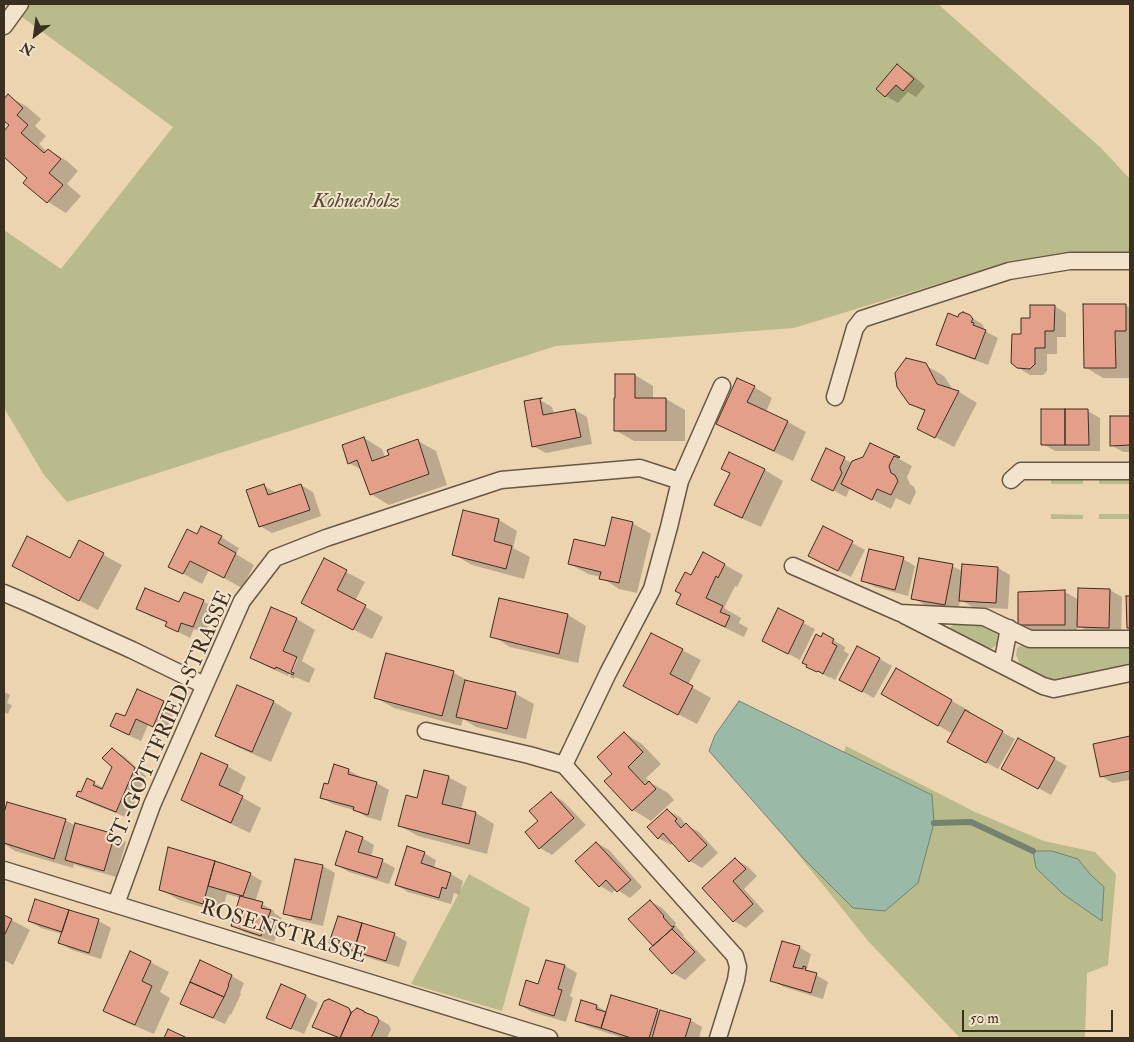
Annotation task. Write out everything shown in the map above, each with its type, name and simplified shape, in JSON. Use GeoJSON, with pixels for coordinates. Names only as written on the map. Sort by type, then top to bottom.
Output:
{"type":"FeatureCollection","features":[{"type":"Feature","properties":{"kind":"street"},"geometry":{"type":"LineString","coordinates":[[4,26],[20,4]]}},
{"type":"Feature","properties":{"kind":"street"},"geometry":{"type":"LineString","coordinates":[[835,397],[855,328],[862,319],[1008,271],[1070,261],[1130,262]]}},
{"type":"Feature","properties":{"kind":"street"},"geometry":{"type":"LineString","coordinates":[[564,765],[608,673],[652,589],[670,527],[680,481],[722,386]]}},
{"type":"Feature","properties":{"kind":"street","name":"ST.-GOTTFRIED-STRASSE"},"geometry":{"type":"LineString","coordinates":[[116,904],[152,805],[242,601],[276,558],[326,538],[501,480],[640,468],[680,481]]}},
{"type":"Feature","properties":{"kind":"street"},"geometry":{"type":"LineString","coordinates":[[1011,480],[1021,471],[1130,471]]}},
{"type":"Feature","properties":{"kind":"street"},"geometry":{"type":"LineString","coordinates":[[793,566],[900,613],[1043,686],[1054,689],[1130,673]]}},
{"type":"Feature","properties":{"kind":"street"},"geometry":{"type":"LineString","coordinates":[[4,594],[132,650],[204,685]]}},
{"type":"Feature","properties":{"kind":"street"},"geometry":{"type":"LineString","coordinates":[[900,613],[984,617],[1030,639],[1130,639]]}},
{"type":"Feature","properties":{"kind":"street"},"geometry":{"type":"LineString","coordinates":[[1002,665],[1009,628]]}},
{"type":"Feature","properties":{"kind":"street"},"geometry":{"type":"LineString","coordinates":[[426,731],[564,765],[735,956],[738,966],[736,980],[718,1038]]}},
{"type":"Feature","properties":{"kind":"street","name":"ROSENSTRASSE"},"geometry":{"type":"LineString","coordinates":[[4,870],[533,1036],[549,1038]]}},
{"type":"Feature","properties":{"kind":"green space","name":"Kohuesholz"},"geometry":{"type":"Polygon","coordinates":[[[31,4],[938,4],[1101,148],[1130,179],[1130,254],[1084,254],[996,266],[794,328],[556,346],[67,502],[44,475],[4,408],[4,230],[61,269],[173,127],[22,17],[31,4]]]}},
{"type":"Feature","properties":{"kind":"green space"},"geometry":{"type":"Polygon","coordinates":[[[1051,479],[1083,479],[1083,484],[1051,484],[1051,479]]]}},
{"type":"Feature","properties":{"kind":"green space"},"geometry":{"type":"Polygon","coordinates":[[[1099,479],[1130,480],[1130,484],[1099,484],[1099,479]]]}},
{"type":"Feature","properties":{"kind":"green space"},"geometry":{"type":"Polygon","coordinates":[[[1051,514],[1083,515],[1083,519],[1051,519],[1051,514]]]}},
{"type":"Feature","properties":{"kind":"green space"},"geometry":{"type":"Polygon","coordinates":[[[1099,514],[1130,514],[1130,519],[1099,519],[1099,514]]]}},
{"type":"Feature","properties":{"kind":"green space"},"geometry":{"type":"Polygon","coordinates":[[[953,624],[989,624],[997,629],[999,635],[997,644],[987,650],[950,631],[953,624]]]}},
{"type":"Feature","properties":{"kind":"green space"},"geometry":{"type":"Polygon","coordinates":[[[1023,644],[1130,644],[1130,665],[1052,682],[1029,673],[1020,664],[1016,655],[1017,648],[1023,644]]]}},
{"type":"Feature","properties":{"kind":"green space"},"geometry":{"type":"Polygon","coordinates":[[[846,746],[975,812],[1044,841],[1095,852],[1116,874],[1108,965],[1087,973],[1085,1038],[960,1038],[869,942],[781,833],[804,859],[932,795],[844,752],[846,746]]]}},
{"type":"Feature","properties":{"kind":"green space"},"geometry":{"type":"Polygon","coordinates":[[[469,874],[530,908],[502,1011],[411,984],[469,874]]]}},
{"type":"Feature","properties":{"kind":"shaded area"},"geometry":{"type":"Polygon","coordinates":[[[739,701],[932,795],[934,823],[918,883],[885,911],[853,908],[804,859],[709,751],[715,735],[739,701]]]}},
{"type":"Feature","properties":{"kind":"shaded area"},"geometry":{"type":"Polygon","coordinates":[[[1033,851],[1052,851],[1078,859],[1104,887],[1102,921],[1063,894],[1036,868],[1033,851]]]}},
{"type":"Feature","properties":{"kind":"building"},"geometry":{"type":"Polygon","coordinates":[[[897,64],[914,79],[903,91],[896,85],[885,97],[876,89],[897,64]]]}},
{"type":"Feature","properties":{"kind":"building"},"geometry":{"type":"Polygon","coordinates":[[[8,94],[23,108],[17,115],[28,125],[21,133],[44,153],[48,149],[61,159],[49,173],[63,185],[47,203],[23,183],[27,178],[4,157],[4,131],[9,125],[4,121],[4,99],[8,94]]]}},
{"type":"Feature","properties":{"kind":"building"},"geometry":{"type":"Polygon","coordinates":[[[1083,304],[1126,304],[1126,331],[1115,331],[1116,368],[1084,368],[1083,304]]]}},
{"type":"Feature","properties":{"kind":"building"},"geometry":{"type":"Polygon","coordinates":[[[1030,305],[1055,305],[1054,331],[1045,331],[1045,348],[1035,348],[1035,364],[1030,369],[1017,368],[1011,363],[1012,334],[1021,334],[1021,318],[1030,318],[1030,305]]]}},
{"type":"Feature","properties":{"kind":"building"},"geometry":{"type":"Polygon","coordinates":[[[963,312],[970,315],[973,319],[971,322],[974,323],[973,325],[986,330],[975,359],[936,345],[948,313],[958,317],[963,312]]]}},
{"type":"Feature","properties":{"kind":"building"},"geometry":{"type":"Polygon","coordinates":[[[906,358],[926,363],[937,384],[959,391],[935,438],[917,429],[925,410],[909,404],[897,387],[895,373],[906,358]]]}},
{"type":"Feature","properties":{"kind":"building"},"geometry":{"type":"Polygon","coordinates":[[[615,374],[635,374],[635,398],[666,398],[666,431],[614,431],[615,374]]]}},
{"type":"Feature","properties":{"kind":"building"},"geometry":{"type":"Polygon","coordinates":[[[737,378],[755,386],[747,402],[788,421],[774,451],[716,424],[737,378]]]}},
{"type":"Feature","properties":{"kind":"building"},"geometry":{"type":"Polygon","coordinates":[[[542,398],[540,399],[543,415],[575,409],[581,437],[532,447],[524,401],[542,398]]]}},
{"type":"Feature","properties":{"kind":"building"},"geometry":{"type":"Polygon","coordinates":[[[1041,409],[1065,409],[1065,445],[1041,445],[1041,409]]]}},
{"type":"Feature","properties":{"kind":"building"},"geometry":{"type":"Polygon","coordinates":[[[1065,409],[1088,409],[1089,445],[1065,445],[1065,409]]]}},
{"type":"Feature","properties":{"kind":"building"},"geometry":{"type":"Polygon","coordinates":[[[1110,416],[1130,416],[1130,445],[1110,446],[1110,416]]]}},
{"type":"Feature","properties":{"kind":"building"},"geometry":{"type":"Polygon","coordinates":[[[364,437],[372,461],[389,455],[387,450],[418,439],[429,474],[370,495],[357,460],[348,464],[342,445],[364,437]]]}},
{"type":"Feature","properties":{"kind":"building"},"geometry":{"type":"Polygon","coordinates":[[[870,443],[900,457],[894,456],[889,466],[891,473],[895,475],[898,481],[891,495],[877,489],[872,500],[841,484],[852,461],[863,457],[870,443]]]}},
{"type":"Feature","properties":{"kind":"building"},"geometry":{"type":"Polygon","coordinates":[[[826,448],[845,457],[840,468],[842,473],[833,491],[811,480],[826,448]]]}},
{"type":"Feature","properties":{"kind":"building"},"geometry":{"type":"Polygon","coordinates":[[[729,452],[765,469],[742,518],[714,505],[730,473],[721,469],[729,452]]]}},
{"type":"Feature","properties":{"kind":"building"},"geometry":{"type":"Polygon","coordinates":[[[264,484],[268,495],[301,484],[310,510],[259,527],[246,490],[264,484]]]}},
{"type":"Feature","properties":{"kind":"building"},"geometry":{"type":"Polygon","coordinates":[[[463,510],[499,519],[494,541],[512,546],[506,569],[452,555],[463,510]]]}},
{"type":"Feature","properties":{"kind":"building"},"geometry":{"type":"Polygon","coordinates":[[[612,517],[633,522],[619,583],[599,579],[601,572],[568,564],[574,539],[605,546],[612,517]]]}},
{"type":"Feature","properties":{"kind":"building"},"geometry":{"type":"Polygon","coordinates":[[[201,526],[222,536],[218,543],[236,553],[224,578],[190,561],[183,574],[168,567],[187,529],[197,534],[201,526]]]}},
{"type":"Feature","properties":{"kind":"building"},"geometry":{"type":"Polygon","coordinates":[[[823,526],[853,541],[838,571],[808,556],[823,526]]]}},
{"type":"Feature","properties":{"kind":"building"},"geometry":{"type":"Polygon","coordinates":[[[27,536],[70,558],[79,540],[104,553],[79,601],[12,566],[27,536]]]}},
{"type":"Feature","properties":{"kind":"building"},"geometry":{"type":"Polygon","coordinates":[[[869,549],[904,557],[895,590],[861,581],[869,549]]]}},
{"type":"Feature","properties":{"kind":"building"},"geometry":{"type":"Polygon","coordinates":[[[703,552],[725,564],[718,578],[716,576],[706,598],[723,606],[720,612],[730,616],[725,627],[676,604],[681,594],[675,591],[685,572],[691,575],[703,552]]]}},
{"type":"Feature","properties":{"kind":"building"},"geometry":{"type":"Polygon","coordinates":[[[324,558],[347,570],[337,590],[366,605],[353,630],[301,603],[324,558]]]}},
{"type":"Feature","properties":{"kind":"building"},"geometry":{"type":"Polygon","coordinates":[[[919,558],[953,564],[945,605],[911,599],[919,558]]]}},
{"type":"Feature","properties":{"kind":"building"},"geometry":{"type":"Polygon","coordinates":[[[962,564],[998,567],[996,603],[959,601],[962,564]]]}},
{"type":"Feature","properties":{"kind":"building"},"geometry":{"type":"Polygon","coordinates":[[[145,588],[179,602],[184,592],[204,600],[193,627],[181,623],[178,632],[165,626],[167,622],[136,609],[145,588]]]}},
{"type":"Feature","properties":{"kind":"building"},"geometry":{"type":"Polygon","coordinates":[[[1078,588],[1110,589],[1109,628],[1077,627],[1078,588]]]}},
{"type":"Feature","properties":{"kind":"building"},"geometry":{"type":"Polygon","coordinates":[[[1065,590],[1065,625],[1018,625],[1018,592],[1065,590]]]}},
{"type":"Feature","properties":{"kind":"building"},"geometry":{"type":"Polygon","coordinates":[[[1126,596],[1130,596],[1130,628],[1127,628],[1126,596]]]}},
{"type":"Feature","properties":{"kind":"building"},"geometry":{"type":"Polygon","coordinates":[[[499,598],[568,614],[559,654],[490,637],[499,598]]]}},
{"type":"Feature","properties":{"kind":"building"},"geometry":{"type":"Polygon","coordinates":[[[271,607],[297,618],[283,651],[297,657],[291,672],[294,673],[293,675],[250,658],[271,607]]]}},
{"type":"Feature","properties":{"kind":"building"},"geometry":{"type":"Polygon","coordinates":[[[778,608],[804,621],[788,654],[762,641],[778,608]]]}},
{"type":"Feature","properties":{"kind":"building"},"geometry":{"type":"Polygon","coordinates":[[[651,633],[683,649],[670,674],[693,686],[678,715],[623,686],[651,633]]]}},
{"type":"Feature","properties":{"kind":"building"},"geometry":{"type":"Polygon","coordinates":[[[823,633],[834,639],[832,643],[837,646],[823,674],[806,667],[807,665],[802,663],[816,634],[821,637],[823,633]]]}},
{"type":"Feature","properties":{"kind":"building"},"geometry":{"type":"Polygon","coordinates":[[[857,646],[880,658],[862,692],[839,680],[857,646]]]}},
{"type":"Feature","properties":{"kind":"building"},"geometry":{"type":"Polygon","coordinates":[[[386,653],[454,671],[442,716],[374,698],[386,653]]]}},
{"type":"Feature","properties":{"kind":"building"},"geometry":{"type":"Polygon","coordinates":[[[896,668],[952,700],[938,726],[881,694],[896,668]]]}},
{"type":"Feature","properties":{"kind":"building"},"geometry":{"type":"Polygon","coordinates":[[[465,680],[516,692],[507,729],[456,717],[465,680]]]}},
{"type":"Feature","properties":{"kind":"building"},"geometry":{"type":"Polygon","coordinates":[[[237,685],[274,701],[252,752],[215,736],[237,685]]]}},
{"type":"Feature","properties":{"kind":"building"},"geometry":{"type":"Polygon","coordinates":[[[137,689],[164,701],[153,727],[136,719],[129,735],[110,726],[116,713],[125,716],[137,689]]]}},
{"type":"Feature","properties":{"kind":"building"},"geometry":{"type":"Polygon","coordinates":[[[965,710],[1003,731],[986,763],[947,742],[965,710]]]}},
{"type":"Feature","properties":{"kind":"building"},"geometry":{"type":"Polygon","coordinates":[[[624,732],[643,752],[628,767],[645,785],[649,781],[656,789],[632,811],[604,781],[612,774],[597,757],[624,732]]]}},
{"type":"Feature","properties":{"kind":"building"},"geometry":{"type":"Polygon","coordinates":[[[1130,736],[1130,771],[1100,777],[1093,744],[1130,736]]]}},
{"type":"Feature","properties":{"kind":"building"},"geometry":{"type":"Polygon","coordinates":[[[1018,738],[1055,758],[1038,789],[1001,769],[1018,738]]]}},
{"type":"Feature","properties":{"kind":"building"},"geometry":{"type":"Polygon","coordinates":[[[112,748],[135,768],[116,812],[76,796],[78,791],[81,792],[87,778],[95,782],[93,785],[102,789],[112,767],[102,758],[112,748]]]}},
{"type":"Feature","properties":{"kind":"building"},"geometry":{"type":"Polygon","coordinates":[[[201,753],[228,765],[219,785],[243,796],[231,823],[181,800],[201,753]]]}},
{"type":"Feature","properties":{"kind":"building"},"geometry":{"type":"Polygon","coordinates":[[[334,764],[349,769],[348,774],[377,782],[368,815],[353,810],[354,807],[320,798],[324,783],[328,784],[334,764]]]}},
{"type":"Feature","properties":{"kind":"building"},"geometry":{"type":"Polygon","coordinates":[[[424,770],[449,776],[442,804],[476,812],[469,844],[398,826],[406,795],[417,798],[424,770]]]}},
{"type":"Feature","properties":{"kind":"building"},"geometry":{"type":"Polygon","coordinates":[[[551,792],[574,818],[539,849],[525,832],[538,821],[529,811],[551,792]]]}},
{"type":"Feature","properties":{"kind":"building"},"geometry":{"type":"Polygon","coordinates":[[[7,802],[66,819],[54,859],[4,843],[4,813],[7,802]]]}},
{"type":"Feature","properties":{"kind":"building"},"geometry":{"type":"Polygon","coordinates":[[[667,809],[677,819],[675,821],[681,828],[686,823],[707,845],[689,862],[663,833],[658,839],[647,827],[667,809]]]}},
{"type":"Feature","properties":{"kind":"building"},"geometry":{"type":"Polygon","coordinates":[[[75,823],[115,834],[104,871],[65,860],[75,823]]]}},
{"type":"Feature","properties":{"kind":"building"},"geometry":{"type":"Polygon","coordinates":[[[346,831],[363,837],[358,852],[383,859],[377,878],[335,865],[346,831]]]}},
{"type":"Feature","properties":{"kind":"building"},"geometry":{"type":"Polygon","coordinates":[[[596,842],[631,880],[617,892],[606,880],[599,887],[575,861],[596,842]]]}},
{"type":"Feature","properties":{"kind":"building"},"geometry":{"type":"Polygon","coordinates":[[[407,846],[425,852],[421,863],[451,873],[446,889],[442,887],[439,898],[395,885],[407,846]]]}},
{"type":"Feature","properties":{"kind":"building"},"geometry":{"type":"Polygon","coordinates":[[[168,847],[215,861],[203,904],[159,890],[168,847]]]}},
{"type":"Feature","properties":{"kind":"building"},"geometry":{"type":"Polygon","coordinates":[[[735,858],[746,869],[733,881],[753,904],[733,922],[702,888],[735,858]]]}},
{"type":"Feature","properties":{"kind":"building"},"geometry":{"type":"Polygon","coordinates":[[[295,859],[323,865],[311,920],[283,914],[295,859]]]}},
{"type":"Feature","properties":{"kind":"building"},"geometry":{"type":"Polygon","coordinates":[[[215,861],[251,873],[243,896],[208,886],[215,861]]]}},
{"type":"Feature","properties":{"kind":"building"},"geometry":{"type":"Polygon","coordinates":[[[240,896],[263,902],[261,908],[271,910],[261,936],[231,926],[240,896]]]}},
{"type":"Feature","properties":{"kind":"building"},"geometry":{"type":"Polygon","coordinates":[[[35,899],[69,910],[62,932],[28,921],[35,899]]]}},
{"type":"Feature","properties":{"kind":"building"},"geometry":{"type":"Polygon","coordinates":[[[650,900],[672,927],[674,926],[653,946],[628,919],[650,900]]]}},
{"type":"Feature","properties":{"kind":"building"},"geometry":{"type":"Polygon","coordinates":[[[69,910],[99,919],[89,953],[58,943],[69,910]]]}},
{"type":"Feature","properties":{"kind":"building"},"geometry":{"type":"Polygon","coordinates":[[[4,915],[12,919],[4,936],[4,915]]]}},
{"type":"Feature","properties":{"kind":"building"},"geometry":{"type":"Polygon","coordinates":[[[338,916],[362,923],[354,951],[329,943],[338,916]]]}},
{"type":"Feature","properties":{"kind":"building"},"geometry":{"type":"Polygon","coordinates":[[[362,923],[395,933],[386,961],[354,951],[362,923]]]}},
{"type":"Feature","properties":{"kind":"building"},"geometry":{"type":"Polygon","coordinates":[[[672,929],[695,952],[672,974],[649,949],[672,929]]]}},
{"type":"Feature","properties":{"kind":"building"},"geometry":{"type":"Polygon","coordinates":[[[782,941],[800,946],[793,967],[803,969],[803,966],[806,967],[805,970],[817,973],[811,993],[770,981],[782,941]]]}},
{"type":"Feature","properties":{"kind":"building"},"geometry":{"type":"Polygon","coordinates":[[[130,951],[151,961],[142,981],[152,986],[135,1025],[103,1011],[130,951]]]}},
{"type":"Feature","properties":{"kind":"building"},"geometry":{"type":"Polygon","coordinates":[[[200,960],[232,975],[224,997],[190,982],[200,960]]]}},
{"type":"Feature","properties":{"kind":"building"},"geometry":{"type":"Polygon","coordinates":[[[546,960],[565,965],[558,989],[562,990],[554,1016],[519,1005],[526,980],[538,984],[546,960]]]}},
{"type":"Feature","properties":{"kind":"building"},"geometry":{"type":"Polygon","coordinates":[[[190,982],[224,997],[213,1018],[180,1004],[190,982]]]}},
{"type":"Feature","properties":{"kind":"building"},"geometry":{"type":"Polygon","coordinates":[[[281,984],[306,995],[291,1029],[266,1018],[281,984]]]}},
{"type":"Feature","properties":{"kind":"building"},"geometry":{"type":"Polygon","coordinates":[[[611,995],[658,1009],[649,1038],[631,1038],[601,1028],[611,995]]]}},
{"type":"Feature","properties":{"kind":"building"},"geometry":{"type":"Polygon","coordinates":[[[329,999],[349,1008],[351,1013],[340,1038],[312,1027],[324,1001],[329,999]]]}},
{"type":"Feature","properties":{"kind":"building"},"geometry":{"type":"Polygon","coordinates":[[[581,1000],[597,1005],[596,1009],[606,1012],[601,1028],[575,1021],[581,1000]]]}},
{"type":"Feature","properties":{"kind":"building"},"geometry":{"type":"Polygon","coordinates":[[[357,1008],[377,1017],[379,1021],[371,1038],[340,1038],[351,1013],[357,1008]]]}},
{"type":"Feature","properties":{"kind":"building"},"geometry":{"type":"Polygon","coordinates":[[[660,1010],[691,1019],[685,1038],[652,1038],[660,1010]]]}},
{"type":"Feature","properties":{"kind":"building"},"geometry":{"type":"Polygon","coordinates":[[[168,1029],[187,1038],[164,1038],[168,1029]]]}},
{"type":"Feature","properties":{"kind":"waterway"},"geometry":{"type":"LineString","coordinates":[[934,823],[971,822],[1033,851]]}}]}
